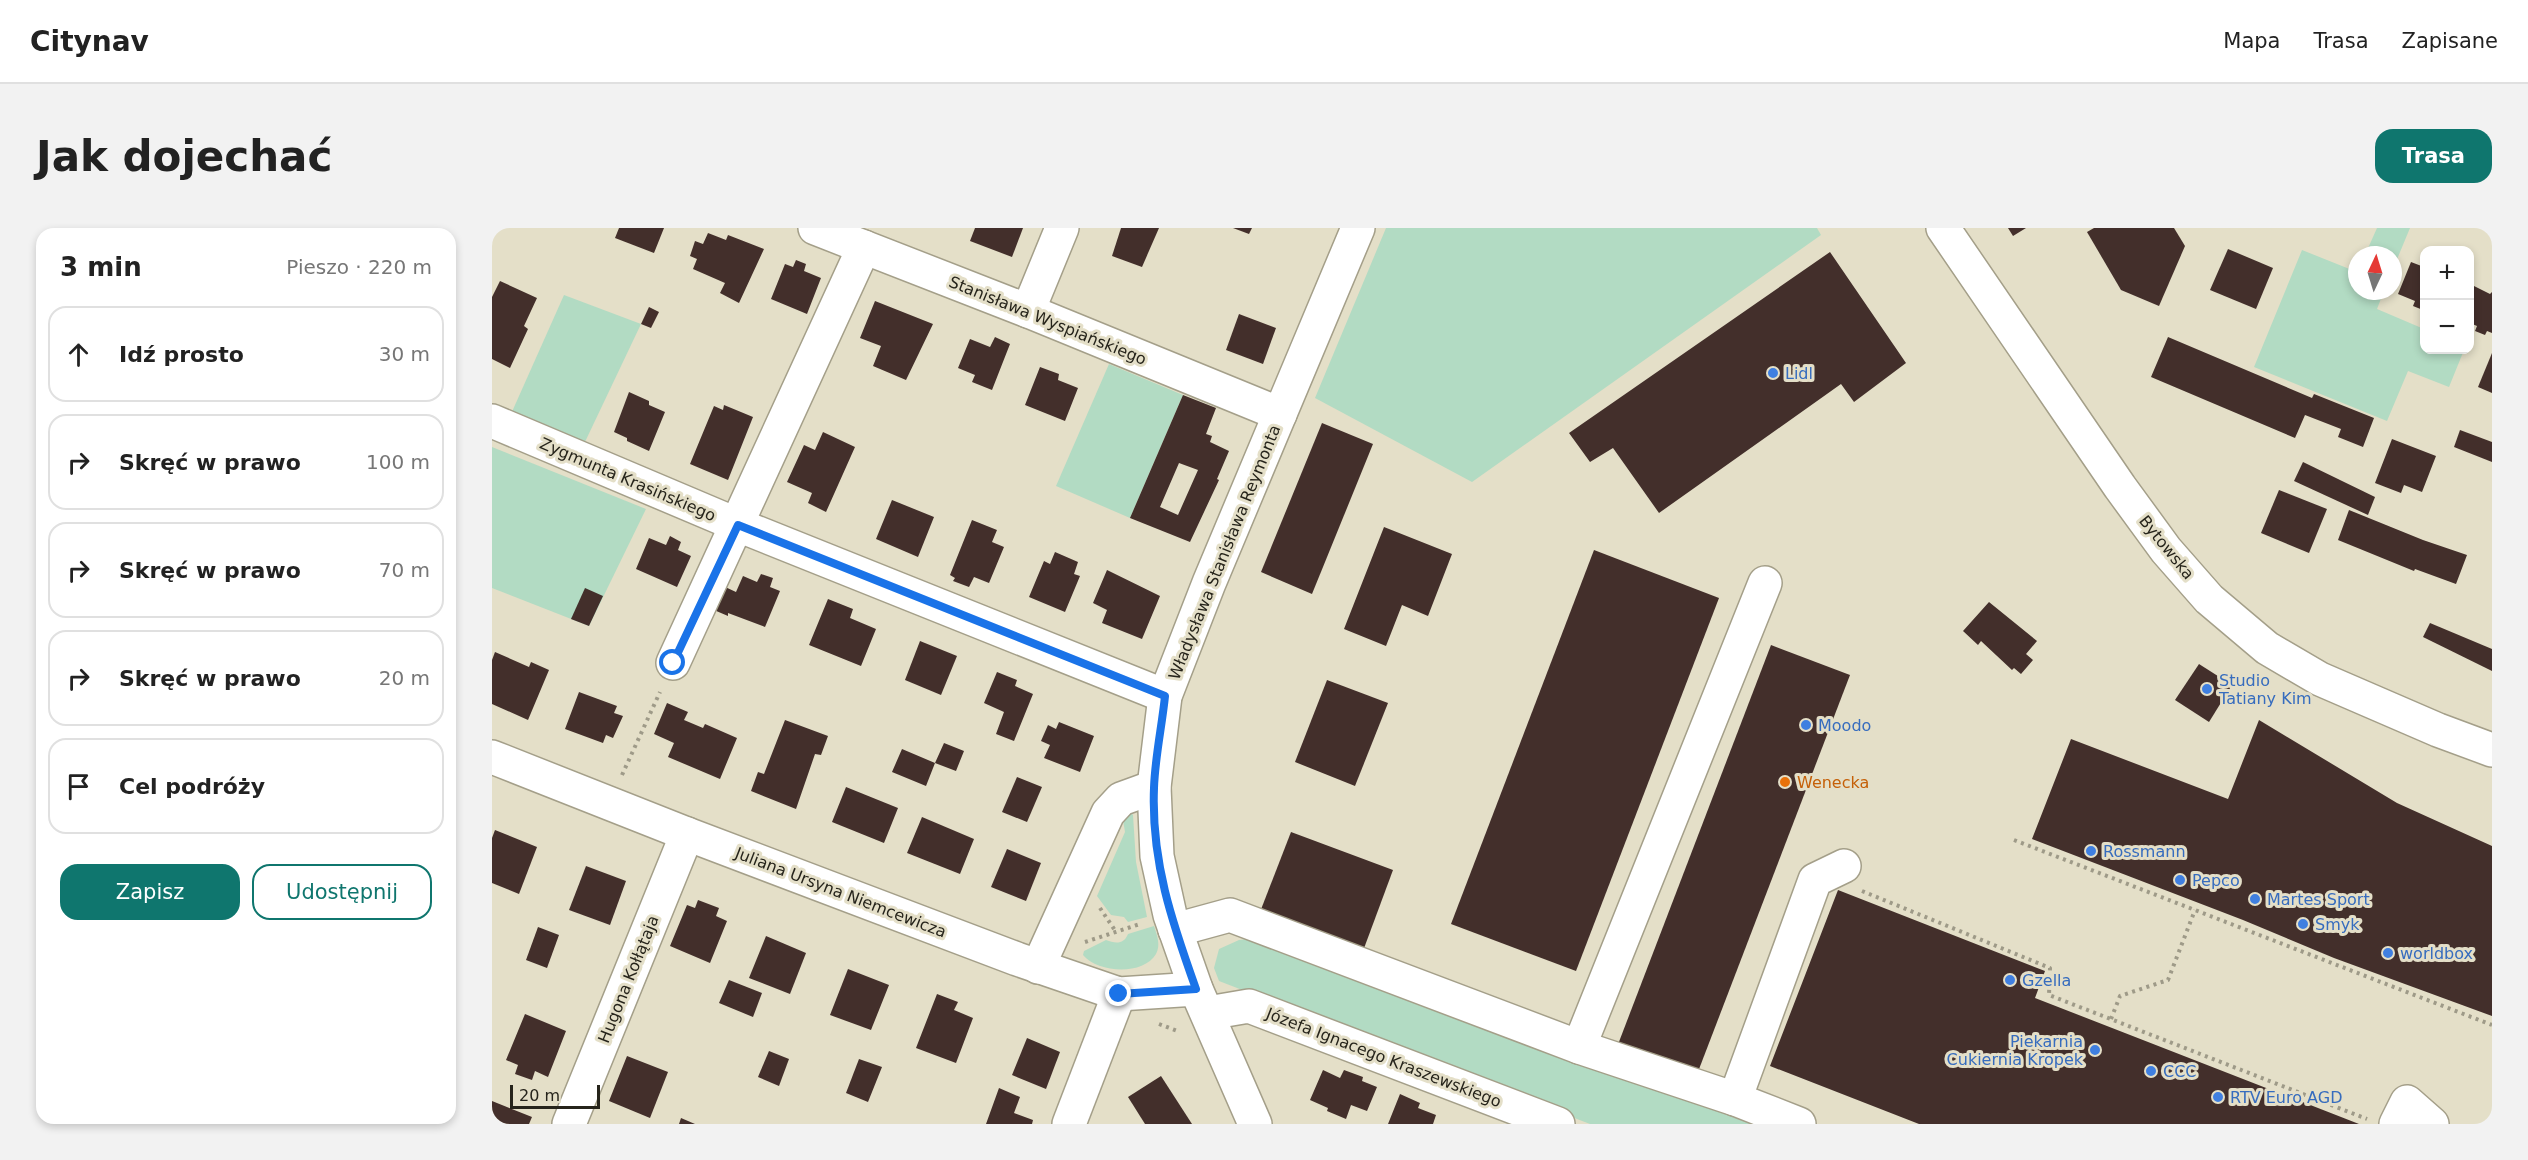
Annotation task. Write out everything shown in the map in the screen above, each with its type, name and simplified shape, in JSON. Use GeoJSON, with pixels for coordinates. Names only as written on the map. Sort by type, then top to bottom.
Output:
{"type":"FeatureCollection","features":[{"type":"Feature","properties":{"kind":"street","name":"Stanisława Wyspiańskiego"},"geometry":{"type":"LineString","coordinates":[[815,228],[1028,311],[1280,414]]}},
{"type":"Feature","properties":{"kind":"street"},"geometry":{"type":"LineString","coordinates":[[1028,311],[1062,228]]}},
{"type":"Feature","properties":{"kind":"street","name":"Władysława Stanisława Reymonta"},"geometry":{"type":"LineString","coordinates":[[1255,1124],[1202,1001],[1160,926],[1161,879],[1157,856],[1154,787],[1165,696],[1209,583],[1358,228]]}},
{"type":"Feature","properties":{"kind":"street","name":"Bytowska"},"geometry":{"type":"LineString","coordinates":[[1943,228],[2120,487],[2166,550],[2209,599],[2267,648],[2320,679],[2438,730],[2492,750]]}},
{"type":"Feature","properties":{"kind":"street"},"geometry":{"type":"LineString","coordinates":[[673,663],[864,248]]}},
{"type":"Feature","properties":{"kind":"street","name":"Zygmunta Krasińskiego"},"geometry":{"type":"LineString","coordinates":[[492,421],[738,525],[1165,696]]}},
{"type":"Feature","properties":{"kind":"street"},"geometry":{"type":"LineString","coordinates":[[1579,1047],[1765,584]]}},
{"type":"Feature","properties":{"kind":"street","name":"Juliana Ursyna Niemcewicza"},"geometry":{"type":"LineString","coordinates":[[492,757],[687,834],[1038,967],[1119,994],[1202,1001]]}},
{"type":"Feature","properties":{"kind":"street"},"geometry":{"type":"LineString","coordinates":[[1038,967],[1108,813],[1121,799],[1154,787]]}},
{"type":"Feature","properties":{"kind":"street","name":"Hugona Kołłątaja"},"geometry":{"type":"LineString","coordinates":[[569,1124],[687,834]]}},
{"type":"Feature","properties":{"kind":"street"},"geometry":{"type":"LineString","coordinates":[[1736,1099],[1815,880],[1844,866]]}},
{"type":"Feature","properties":{"kind":"street"},"geometry":{"type":"LineString","coordinates":[[1160,926],[1230,915],[1579,1047],[1736,1099],[1799,1124]]}},
{"type":"Feature","properties":{"kind":"street"},"geometry":{"type":"LineString","coordinates":[[1069,1124],[1119,994]]}},
{"type":"Feature","properties":{"kind":"street","name":"Józefa Ignacego Kraszewskiego"},"geometry":{"type":"LineString","coordinates":[[1202,1001],[1249,1006],[1558,1124]]}},
{"type":"Feature","properties":{"kind":"street"},"geometry":{"type":"LineString","coordinates":[[2382,1122],[2407,1102],[2432,1124]]}},
{"type":"Feature","properties":{"kind":"path"},"geometry":{"type":"LineString","coordinates":[[618,784],[673,663]]}},
{"type":"Feature","properties":{"kind":"path"},"geometry":{"type":"LineString","coordinates":[[2014,840],[2492,1025]]}},
{"type":"Feature","properties":{"kind":"path"},"geometry":{"type":"LineString","coordinates":[[1844,866],[1839,882],[2050,968],[2049,995],[2382,1122]]}},
{"type":"Feature","properties":{"kind":"path"},"geometry":{"type":"LineString","coordinates":[[1098,905],[1116,932],[1160,926]]}},
{"type":"Feature","properties":{"kind":"path"},"geometry":{"type":"LineString","coordinates":[[2111,1019],[2120,996],[2168,980],[2195,910]]}},
{"type":"Feature","properties":{"kind":"green space"},"geometry":{"type":"Polygon","coordinates":[[[1386,228],[1817,228],[1821,235],[1472,482],[1315,398],[1386,228]]]}},
{"type":"Feature","properties":{"kind":"green space"},"geometry":{"type":"Polygon","coordinates":[[[2377,228],[2410,228],[2402,247],[2369,246],[2377,228]]]}},
{"type":"Feature","properties":{"kind":"green space"},"geometry":{"type":"Polygon","coordinates":[[[2302,250],[2348,268],[2348,300],[2380,300],[2377,309],[2420,327],[2420,354],[2462,354],[2449,387],[2408,371],[2387,421],[2254,367],[2302,250]]]}},
{"type":"Feature","properties":{"kind":"green space"},"geometry":{"type":"Polygon","coordinates":[[[564,295],[641,324],[584,444],[511,414],[564,295]]]}},
{"type":"Feature","properties":{"kind":"green space"},"geometry":{"type":"Polygon","coordinates":[[[1109,364],[1183,395],[1130,518],[1056,486],[1109,364]]]}},
{"type":"Feature","properties":{"kind":"green space"},"geometry":{"type":"Polygon","coordinates":[[[492,447],[646,509],[589,626],[492,588],[492,447]]]}},
{"type":"Feature","properties":{"kind":"green space"},"geometry":{"type":"Polygon","coordinates":[[[1131,813],[1136,862],[1147,917],[1128,922],[1124,917],[1111,915],[1097,896],[1125,832],[1122,814],[1131,813]]]}},
{"type":"Feature","properties":{"kind":"green space"},"geometry":{"type":"Polygon","coordinates":[[[1154,926],[1158,940],[1157,951],[1150,961],[1141,966],[1120,970],[1109,968],[1099,966],[1083,955],[1084,951],[1106,940],[1119,942],[1124,940],[1128,934],[1154,926]]]}},
{"type":"Feature","properties":{"kind":"green space"},"geometry":{"type":"Polygon","coordinates":[[[1263,937],[1751,1124],[1590,1124],[1219,981],[1214,968],[1219,949],[1239,940],[1263,937]]]}},
{"type":"Feature","properties":{"kind":"building"},"geometry":{"type":"Polygon","coordinates":[[[619,228],[664,228],[654,253],[615,238],[619,228]]]}},
{"type":"Feature","properties":{"kind":"building"},"geometry":{"type":"Polygon","coordinates":[[[975,228],[1023,228],[1012,257],[970,241],[975,228]]]}},
{"type":"Feature","properties":{"kind":"building"},"geometry":{"type":"Polygon","coordinates":[[[1121,228],[1159,228],[1142,267],[1112,256],[1121,228]]]}},
{"type":"Feature","properties":{"kind":"building"},"geometry":{"type":"Polygon","coordinates":[[[1233,228],[1252,228],[1249,234],[1233,228]]]}},
{"type":"Feature","properties":{"kind":"building"},"geometry":{"type":"Polygon","coordinates":[[[2008,228],[2026,228],[2013,236],[2008,228]]]}},
{"type":"Feature","properties":{"kind":"building"},"geometry":{"type":"Polygon","coordinates":[[[2094,228],[2174,228],[2185,246],[2159,306],[2121,290],[2087,232],[2094,228]]]}},
{"type":"Feature","properties":{"kind":"building"},"geometry":{"type":"Polygon","coordinates":[[[708,233],[726,240],[728,235],[764,249],[739,303],[720,293],[725,283],[693,269],[697,259],[690,256],[695,241],[703,244],[708,233]]]}},
{"type":"Feature","properties":{"kind":"building"},"geometry":{"type":"Polygon","coordinates":[[[2228,249],[2273,268],[2256,309],[2210,290],[2228,249]]]}},
{"type":"Feature","properties":{"kind":"building","name":"Lidl"},"geometry":{"type":"Polygon","coordinates":[[[1830,252],[1906,363],[1854,402],[1841,384],[1659,513],[1613,448],[1590,462],[1569,433],[1830,252]]]}},
{"type":"Feature","properties":{"kind":"building"},"geometry":{"type":"Polygon","coordinates":[[[796,260],[806,264],[804,271],[821,278],[807,314],[771,299],[785,264],[793,267],[796,260]]]}},
{"type":"Feature","properties":{"kind":"building"},"geometry":{"type":"Polygon","coordinates":[[[2411,262],[2420,265],[2420,309],[2413,306],[2415,301],[2402,296],[2402,284],[2411,262]]]}},
{"type":"Feature","properties":{"kind":"building"},"geometry":{"type":"Polygon","coordinates":[[[500,281],[537,298],[524,326],[528,329],[510,368],[492,359],[492,297],[500,281]]]}},
{"type":"Feature","properties":{"kind":"building"},"geometry":{"type":"Polygon","coordinates":[[[2474,286],[2490,294],[2492,292],[2492,333],[2487,331],[2485,335],[2475,331],[2477,326],[2474,325],[2474,286]]]}},
{"type":"Feature","properties":{"kind":"building"},"geometry":{"type":"Polygon","coordinates":[[[875,301],[933,324],[906,380],[873,366],[881,346],[860,338],[875,301]]]}},
{"type":"Feature","properties":{"kind":"building"},"geometry":{"type":"Polygon","coordinates":[[[649,307],[659,312],[651,328],[641,324],[649,307]]]}},
{"type":"Feature","properties":{"kind":"building"},"geometry":{"type":"Polygon","coordinates":[[[1239,314],[1276,328],[1263,364],[1226,350],[1239,314]]]}},
{"type":"Feature","properties":{"kind":"building"},"geometry":{"type":"Polygon","coordinates":[[[995,337],[1010,344],[992,390],[972,382],[975,375],[958,368],[970,339],[990,347],[995,337]]]}},
{"type":"Feature","properties":{"kind":"building"},"geometry":{"type":"Polygon","coordinates":[[[2168,337],[2312,398],[2314,394],[2374,418],[2363,447],[2338,437],[2341,429],[2305,415],[2295,438],[2151,377],[2168,337]]]}},
{"type":"Feature","properties":{"kind":"building"},"geometry":{"type":"Polygon","coordinates":[[[2492,353],[2492,393],[2478,387],[2492,353]]]}},
{"type":"Feature","properties":{"kind":"building"},"geometry":{"type":"Polygon","coordinates":[[[1040,367],[1059,374],[1058,380],[1078,388],[1065,421],[1025,405],[1040,367]]]}},
{"type":"Feature","properties":{"kind":"building"},"geometry":{"type":"Polygon","coordinates":[[[629,392],[649,401],[649,405],[665,412],[649,451],[614,432],[629,392]]]}},
{"type":"Feature","properties":{"kind":"building"},"geometry":{"type":"Polygon","coordinates":[[[1183,395],[1216,408],[1206,434],[1212,436],[1210,442],[1229,451],[1217,479],[1219,480],[1190,542],[1130,518],[1183,395]],[[1179,463],[1160,507],[1178,515],[1198,470],[1179,463]]]}},
{"type":"Feature","properties":{"kind":"building"},"geometry":{"type":"Polygon","coordinates":[[[724,405],[753,417],[728,480],[690,464],[714,406],[723,410],[724,405]]]}},
{"type":"Feature","properties":{"kind":"building"},"geometry":{"type":"Polygon","coordinates":[[[1322,423],[1373,444],[1312,594],[1261,572],[1322,423]]]}},
{"type":"Feature","properties":{"kind":"building"},"geometry":{"type":"Polygon","coordinates":[[[2460,430],[2492,442],[2492,462],[2454,447],[2460,430]]]}},
{"type":"Feature","properties":{"kind":"building"},"geometry":{"type":"Polygon","coordinates":[[[823,432],[855,447],[826,512],[808,503],[812,493],[787,482],[804,445],[815,450],[823,432]]]}},
{"type":"Feature","properties":{"kind":"building"},"geometry":{"type":"Polygon","coordinates":[[[2392,439],[2436,456],[2422,492],[2404,485],[2401,493],[2375,483],[2392,439]]]}},
{"type":"Feature","properties":{"kind":"building"},"geometry":{"type":"Polygon","coordinates":[[[2303,462],[2375,497],[2368,515],[2294,481],[2303,462]]]}},
{"type":"Feature","properties":{"kind":"building"},"geometry":{"type":"Polygon","coordinates":[[[2279,490],[2327,509],[2309,553],[2261,533],[2279,490]]]}},
{"type":"Feature","properties":{"kind":"building"},"geometry":{"type":"Polygon","coordinates":[[[892,500],[934,517],[918,557],[876,539],[892,500]]]}},
{"type":"Feature","properties":{"kind":"building"},"geometry":{"type":"Polygon","coordinates":[[[2349,510],[2467,555],[2456,584],[2415,569],[2414,571],[2338,540],[2349,510]]]}},
{"type":"Feature","properties":{"kind":"building"},"geometry":{"type":"Polygon","coordinates":[[[972,520],[997,530],[992,542],[1004,547],[989,583],[974,577],[969,587],[953,581],[955,578],[950,575],[972,520]]]}},
{"type":"Feature","properties":{"kind":"building"},"geometry":{"type":"Polygon","coordinates":[[[1384,527],[1452,554],[1428,616],[1402,605],[1386,646],[1344,629],[1384,527]]]}},
{"type":"Feature","properties":{"kind":"building"},"geometry":{"type":"Polygon","coordinates":[[[670,536],[681,542],[678,550],[691,556],[677,587],[636,569],[649,538],[666,545],[670,536]]]}},
{"type":"Feature","properties":{"kind":"building"},"geometry":{"type":"Polygon","coordinates":[[[1594,550],[1719,598],[1576,971],[1451,924],[1594,550]]]}},
{"type":"Feature","properties":{"kind":"building"},"geometry":{"type":"Polygon","coordinates":[[[1055,552],[1078,562],[1074,574],[1080,576],[1065,612],[1029,597],[1044,561],[1050,564],[1055,552]]]}},
{"type":"Feature","properties":{"kind":"building"},"geometry":{"type":"Polygon","coordinates":[[[1107,570],[1160,596],[1142,639],[1102,623],[1107,610],[1093,603],[1107,570]]]}},
{"type":"Feature","properties":{"kind":"building"},"geometry":{"type":"Polygon","coordinates":[[[761,574],[773,578],[770,587],[780,591],[765,627],[714,610],[723,586],[736,592],[743,576],[757,582],[761,574]]]}},
{"type":"Feature","properties":{"kind":"building"},"geometry":{"type":"Polygon","coordinates":[[[585,588],[603,596],[589,626],[571,619],[585,588]]]}},
{"type":"Feature","properties":{"kind":"building"},"geometry":{"type":"Polygon","coordinates":[[[828,599],[853,609],[850,618],[876,629],[861,666],[809,645],[828,599]]]}},
{"type":"Feature","properties":{"kind":"building"},"geometry":{"type":"Polygon","coordinates":[[[1989,602],[2037,641],[2026,654],[2033,660],[2021,674],[2014,668],[2012,670],[1981,641],[1978,645],[1963,631],[1989,602]]]}},
{"type":"Feature","properties":{"kind":"building"},"geometry":{"type":"Polygon","coordinates":[[[2430,623],[2492,649],[2492,671],[2423,637],[2430,623]]]}},
{"type":"Feature","properties":{"kind":"building"},"geometry":{"type":"Polygon","coordinates":[[[920,641],[957,656],[941,695],[905,680],[920,641]]]}},
{"type":"Feature","properties":{"kind":"building"},"geometry":{"type":"Polygon","coordinates":[[[1771,645],[1850,675],[1696,1077],[1617,1047],[1771,645]]]}},
{"type":"Feature","properties":{"kind":"building"},"geometry":{"type":"Polygon","coordinates":[[[495,652],[529,667],[531,662],[549,670],[528,720],[492,704],[492,660],[495,652]]]}},
{"type":"Feature","properties":{"kind":"building"},"geometry":{"type":"Polygon","coordinates":[[[2199,664],[2232,685],[2209,722],[2175,700],[2199,664]]]}},
{"type":"Feature","properties":{"kind":"building"},"geometry":{"type":"Polygon","coordinates":[[[997,672],[1017,680],[1015,686],[1033,694],[1014,741],[996,734],[1004,712],[984,703],[997,672]]]}},
{"type":"Feature","properties":{"kind":"building"},"geometry":{"type":"Polygon","coordinates":[[[1327,680],[1388,703],[1355,786],[1295,762],[1327,680]]]}},
{"type":"Feature","properties":{"kind":"building"},"geometry":{"type":"Polygon","coordinates":[[[579,692],[617,706],[614,713],[623,716],[613,738],[606,735],[603,743],[565,729],[579,692]]]}},
{"type":"Feature","properties":{"kind":"building"},"geometry":{"type":"Polygon","coordinates":[[[667,703],[688,712],[684,720],[703,728],[705,724],[737,738],[720,779],[668,757],[674,743],[654,734],[667,703]]]}},
{"type":"Feature","properties":{"kind":"building"},"geometry":{"type":"Polygon","coordinates":[[[785,720],[828,736],[821,755],[815,754],[796,809],[751,791],[758,772],[764,774],[785,720]]]}},
{"type":"Feature","properties":{"kind":"building"},"geometry":{"type":"Polygon","coordinates":[[[2259,720],[2397,803],[2492,846],[2492,1016],[2334,958],[2243,920],[2032,839],[2071,739],[2228,799],[2259,720]]]}},
{"type":"Feature","properties":{"kind":"building"},"geometry":{"type":"Polygon","coordinates":[[[1059,722],[1094,736],[1080,772],[1044,758],[1050,745],[1041,741],[1048,725],[1056,729],[1059,722]]]}},
{"type":"Feature","properties":{"kind":"building"},"geometry":{"type":"Polygon","coordinates":[[[944,743],[964,751],[956,771],[935,763],[944,743]]]}},
{"type":"Feature","properties":{"kind":"building"},"geometry":{"type":"Polygon","coordinates":[[[902,749],[935,763],[926,786],[892,772],[902,749]]]}},
{"type":"Feature","properties":{"kind":"building"},"geometry":{"type":"Polygon","coordinates":[[[1017,777],[1042,787],[1027,822],[1002,812],[1017,777]]]}},
{"type":"Feature","properties":{"kind":"building"},"geometry":{"type":"Polygon","coordinates":[[[846,787],[898,808],[884,843],[832,822],[846,787]]]}},
{"type":"Feature","properties":{"kind":"building"},"geometry":{"type":"Polygon","coordinates":[[[922,817],[974,839],[960,874],[907,853],[922,817]]]}},
{"type":"Feature","properties":{"kind":"building"},"geometry":{"type":"Polygon","coordinates":[[[495,830],[537,847],[519,894],[492,883],[492,838],[495,830]]]}},
{"type":"Feature","properties":{"kind":"building"},"geometry":{"type":"Polygon","coordinates":[[[1291,832],[1393,870],[1363,951],[1260,912],[1291,832]]]}},
{"type":"Feature","properties":{"kind":"building"},"geometry":{"type":"Polygon","coordinates":[[[1007,849],[1041,863],[1026,901],[991,887],[1007,849]]]}},
{"type":"Feature","properties":{"kind":"building"},"geometry":{"type":"Polygon","coordinates":[[[586,866],[626,881],[610,925],[569,910],[586,866]]]}},
{"type":"Feature","properties":{"kind":"building"},"geometry":{"type":"Polygon","coordinates":[[[1838,890],[2045,971],[2035,998],[2359,1124],[1919,1124],[1770,1066],[1838,890]]]}},
{"type":"Feature","properties":{"kind":"building"},"geometry":{"type":"Polygon","coordinates":[[[698,900],[719,908],[716,916],[727,921],[710,963],[670,946],[687,905],[695,908],[698,900]]]}},
{"type":"Feature","properties":{"kind":"building"},"geometry":{"type":"Polygon","coordinates":[[[538,927],[559,935],[547,968],[526,960],[538,927]]]}},
{"type":"Feature","properties":{"kind":"building"},"geometry":{"type":"Polygon","coordinates":[[[766,936],[806,953],[790,994],[749,978],[766,936]]]}},
{"type":"Feature","properties":{"kind":"building"},"geometry":{"type":"Polygon","coordinates":[[[848,969],[889,985],[871,1030],[830,1015],[848,969]]]}},
{"type":"Feature","properties":{"kind":"building"},"geometry":{"type":"Polygon","coordinates":[[[729,980],[762,993],[753,1017],[719,1003],[729,980]]]}},
{"type":"Feature","properties":{"kind":"building"},"geometry":{"type":"Polygon","coordinates":[[[937,994],[958,1002],[954,1010],[973,1018],[956,1063],[916,1048],[937,994]]]}},
{"type":"Feature","properties":{"kind":"building"},"geometry":{"type":"Polygon","coordinates":[[[525,1014],[566,1031],[548,1077],[535,1071],[532,1080],[515,1074],[518,1065],[506,1060],[525,1014]]]}},
{"type":"Feature","properties":{"kind":"building"},"geometry":{"type":"Polygon","coordinates":[[[1027,1038],[1060,1052],[1046,1089],[1012,1075],[1027,1038]]]}},
{"type":"Feature","properties":{"kind":"building"},"geometry":{"type":"Polygon","coordinates":[[[769,1051],[789,1059],[779,1086],[758,1077],[769,1051]]]}},
{"type":"Feature","properties":{"kind":"building"},"geometry":{"type":"Polygon","coordinates":[[[627,1056],[668,1072],[650,1118],[609,1101],[627,1056]]]}},
{"type":"Feature","properties":{"kind":"building"},"geometry":{"type":"Polygon","coordinates":[[[859,1059],[882,1067],[868,1102],[846,1093],[859,1059]]]}},
{"type":"Feature","properties":{"kind":"building"},"geometry":{"type":"Polygon","coordinates":[[[1323,1070],[1340,1078],[1344,1070],[1363,1077],[1362,1081],[1377,1087],[1367,1111],[1351,1105],[1346,1119],[1310,1100],[1323,1070]]]}},
{"type":"Feature","properties":{"kind":"building"},"geometry":{"type":"Polygon","coordinates":[[[1161,1076],[1192,1124],[1145,1124],[1128,1097],[1161,1076]]]}},
{"type":"Feature","properties":{"kind":"building"},"geometry":{"type":"Polygon","coordinates":[[[999,1088],[1020,1097],[1014,1113],[1033,1120],[1032,1124],[986,1124],[999,1088]]]}},
{"type":"Feature","properties":{"kind":"building"},"geometry":{"type":"Polygon","coordinates":[[[1400,1094],[1420,1103],[1418,1108],[1436,1115],[1433,1124],[1388,1124],[1400,1094]]]}},
{"type":"Feature","properties":{"kind":"building"},"geometry":{"type":"Polygon","coordinates":[[[492,1101],[532,1117],[529,1124],[492,1124],[492,1101]]]}},
{"type":"Feature","properties":{"kind":"building"},"geometry":{"type":"Polygon","coordinates":[[[681,1118],[695,1124],[679,1124],[681,1118]]]}},
{"type":"Feature","properties":{"kind":"place","name":"Lidl"},"geometry":{"type":"Point","coordinates":[1773,373]}},
{"type":"Feature","properties":{"kind":"place","name":"Studio Tatiany Kim"},"geometry":{"type":"Point","coordinates":[2207,689]}},
{"type":"Feature","properties":{"kind":"place","name":"Moodo"},"geometry":{"type":"Point","coordinates":[1806,725]}},
{"type":"Feature","properties":{"kind":"place","name":"Wenecka"},"geometry":{"type":"Point","coordinates":[1785,782]}},
{"type":"Feature","properties":{"kind":"place","name":"Rossmann"},"geometry":{"type":"Point","coordinates":[2091,851]}},
{"type":"Feature","properties":{"kind":"place","name":"Pepco"},"geometry":{"type":"Point","coordinates":[2180,880]}},
{"type":"Feature","properties":{"kind":"place","name":"Martes Sport"},"geometry":{"type":"Point","coordinates":[2255,899]}},
{"type":"Feature","properties":{"kind":"place","name":"Smyk"},"geometry":{"type":"Point","coordinates":[2303,924]}},
{"type":"Feature","properties":{"kind":"place","name":"worldbox"},"geometry":{"type":"Point","coordinates":[2388,953]}},
{"type":"Feature","properties":{"kind":"place","name":"Gzella"},"geometry":{"type":"Point","coordinates":[2010,980]}},
{"type":"Feature","properties":{"kind":"place","name":"Piekarnia Cukiernia Kropek"},"geometry":{"type":"Point","coordinates":[2095,1050]}},
{"type":"Feature","properties":{"kind":"place","name":"CCC"},"geometry":{"type":"Point","coordinates":[2151,1071]}},
{"type":"Feature","properties":{"kind":"place","name":"RTV Euro AGD"},"geometry":{"type":"Point","coordinates":[2218,1097]}},
{"type":"Feature","properties":{"kind":"route"},"geometry":{"type":"LineString","coordinates":[[673,663],[738,525],[1165,696],[1154,787],[1157,856],[1170,915],[1196,989],[1119,994]]}}]}
